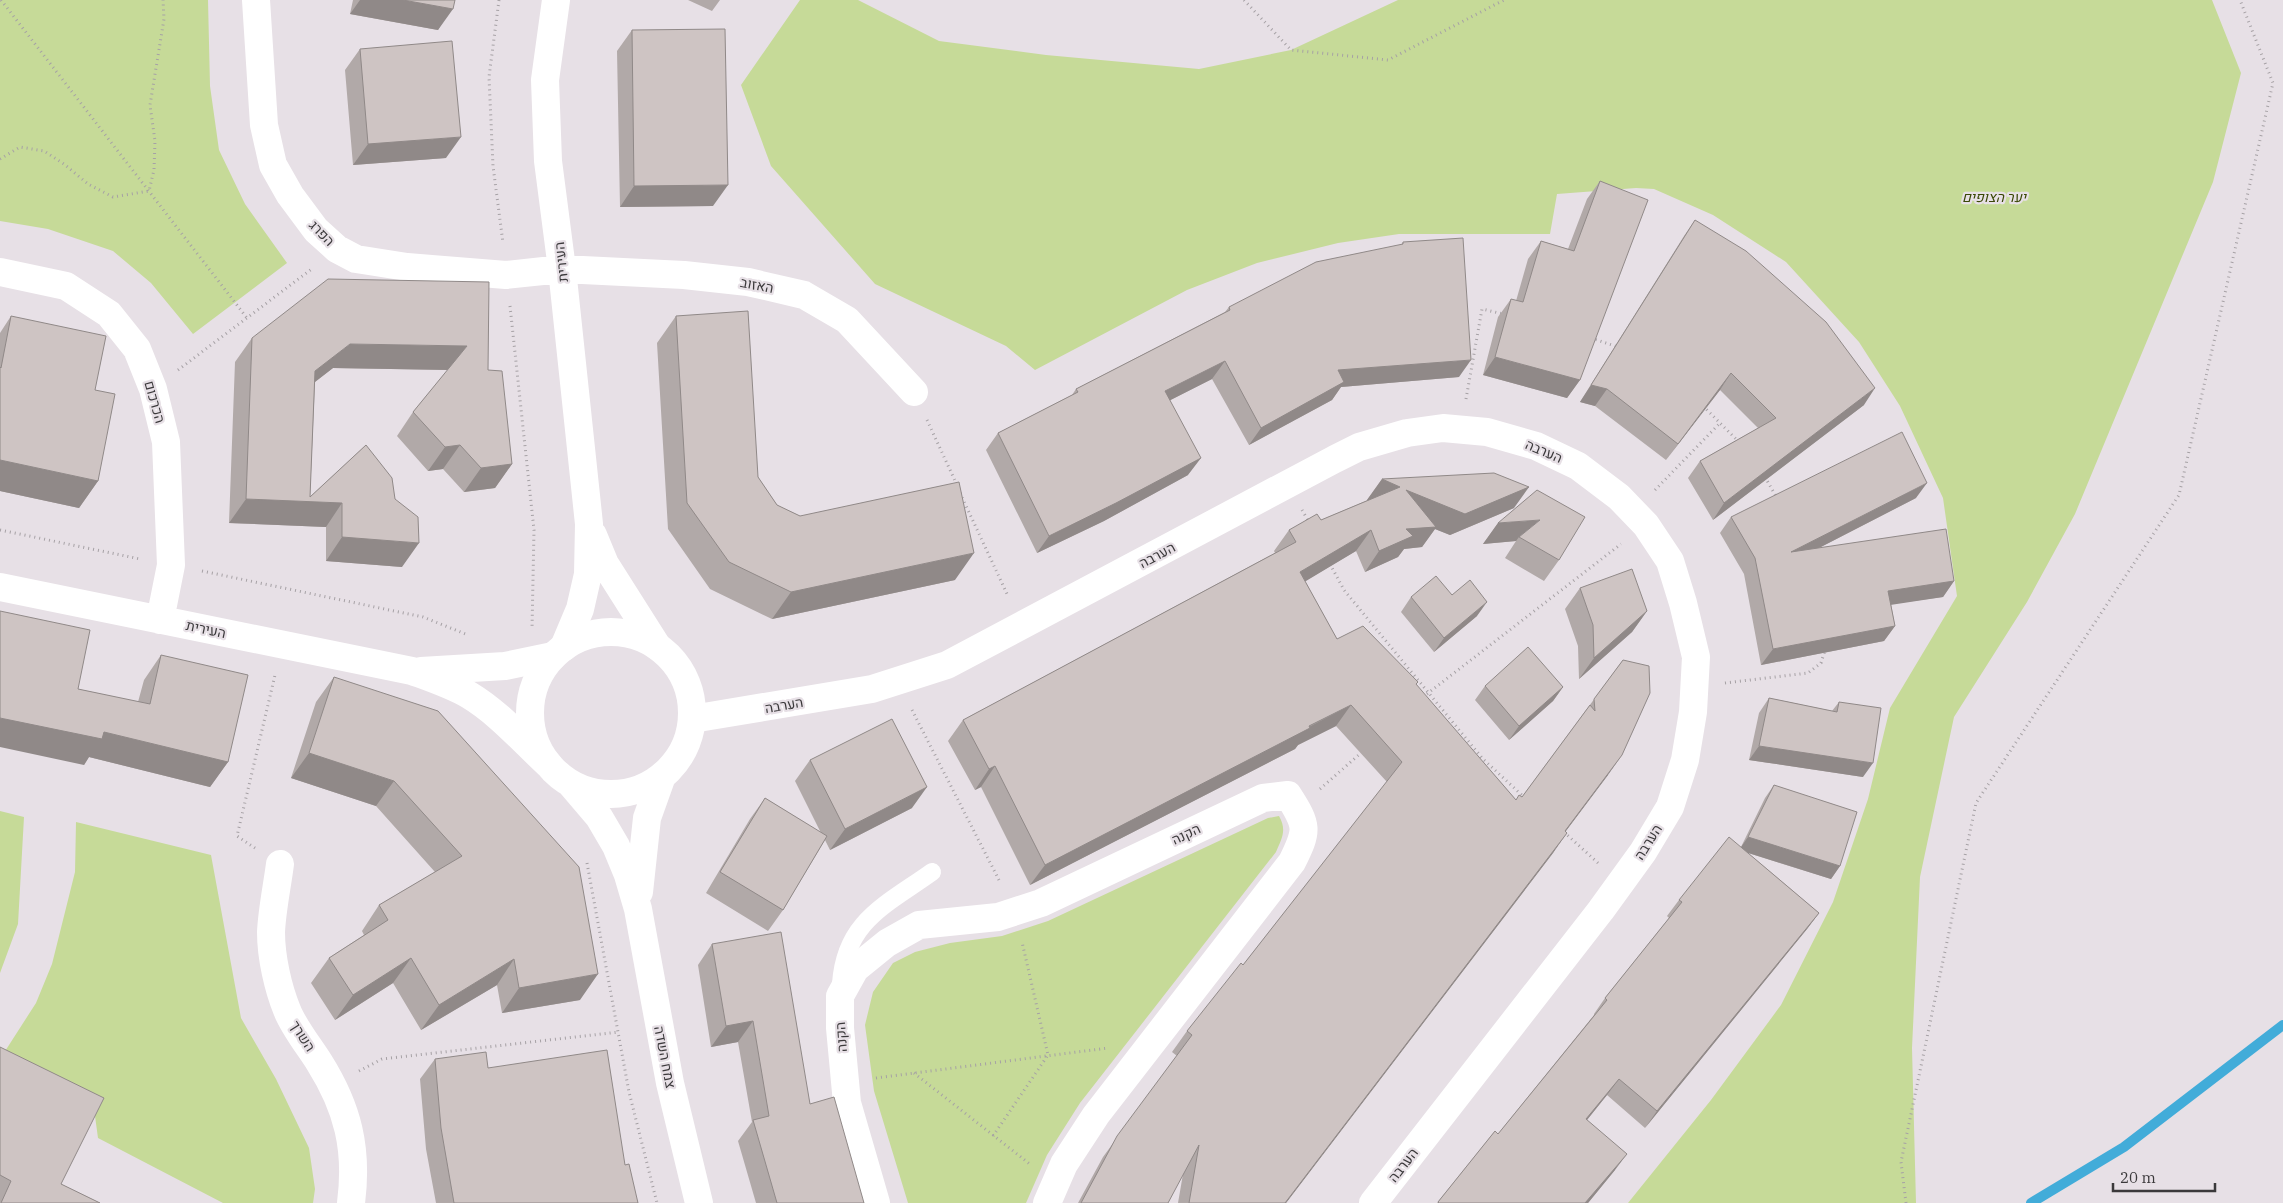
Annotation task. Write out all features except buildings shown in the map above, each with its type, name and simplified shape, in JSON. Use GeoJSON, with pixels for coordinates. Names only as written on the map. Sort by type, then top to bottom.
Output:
{"type":"FeatureCollection","features":[{"type":"Feature","properties":{"kind":"street","name":"הפרג"},"geometry":{"type":"LineString","coordinates":[[256,0],[264,125],[273,165],[290,195],[316,230],[337,249],[356,259],[407,267],[506,275],[562,269]]}},
{"type":"Feature","properties":{"kind":"street","name":"העירית"},"geometry":{"type":"LineString","coordinates":[[412,671],[479,668],[549,655],[580,609],[588,574],[589,524],[562,269],[548,161],[545,80],[556,0]]}},
{"type":"Feature","properties":{"kind":"street","name":"האזוב"},"geometry":{"type":"LineString","coordinates":[[562,269],[739,281],[804,295],[847,320],[914,392]]}},
{"type":"Feature","properties":{"kind":"street","name":"הכרכום"},"geometry":{"type":"LineString","coordinates":[[0,272],[66,286],[109,314],[137,349],[153,389],[166,442],[171,565],[160,620]]}},
{"type":"Feature","properties":{"kind":"street","name":"הערבה"},"geometry":{"type":"LineString","coordinates":[[692,719],[827,697],[898,682],[947,665],[1359,447],[1407,433],[1443,428],[1487,432],[1536,446],[1578,466],[1619,497],[1640,518],[1670,561],[1683,603],[1696,657],[1693,712],[1685,760],[1670,807],[1621,883],[1374,1203]]}},
{"type":"Feature","properties":{"kind":"street","name":"העירית"},"geometry":{"type":"LineString","coordinates":[[589,524],[605,564],[657,646]]}},
{"type":"Feature","properties":{"kind":"street","name":"העירית"},"geometry":{"type":"LineString","coordinates":[[0,587],[412,671],[436,679],[470,695],[496,715],[548,764]]}},
{"type":"Feature","properties":{"kind":"street"},"geometry":{"type":"LineString","coordinates":[[610,632],[635,635],[657,646],[677,666],[689,691],[692,719],[687,740],[677,760],[662,776],[641,788],[618,794],[593,792],[570,783],[548,764],[536,744],[531,721],[532,698],[539,675],[549,655],[586,636],[610,632]]}},
{"type":"Feature","properties":{"kind":"street","name":"צמח השדה"},"geometry":{"type":"LineString","coordinates":[[638,909],[639,877],[647,818],[662,776]]}},
{"type":"Feature","properties":{"kind":"street","name":"צמח השדה"},"geometry":{"type":"LineString","coordinates":[[570,783],[599,817],[616,846],[628,874],[638,909],[670,1083],[699,1203]]}},
{"type":"Feature","properties":{"kind":"street","name":"הקנה"},"geometry":{"type":"LineString","coordinates":[[876,1203],[847,1103],[845,1082],[840,1028],[840,996],[854,969],[888,943],[919,925],[998,917],[1041,903],[1263,798],[1288,795],[1298,810]]}},
{"type":"Feature","properties":{"kind":"street"},"geometry":{"type":"LineString","coordinates":[[1051,1194],[1064,1164],[1096,1115],[1292,862],[1305,837],[1302,816],[1298,810]]}},
{"type":"Feature","properties":{"kind":"street","name":"השרך"},"geometry":{"type":"LineString","coordinates":[[280,864],[271,933],[277,976],[287,1012],[342,1106],[352,1142],[353,1183],[350,1203]]}},
{"type":"Feature","properties":{"kind":"lane"},"geometry":{"type":"LineString","coordinates":[[840,996],[842,968],[850,941],[866,919],[932,872]]}},
{"type":"Feature","properties":{"kind":"path"},"geometry":{"type":"LineString","coordinates":[[1,0],[247,318]]}},
{"type":"Feature","properties":{"kind":"path"},"geometry":{"type":"LineString","coordinates":[[148,191],[154,170],[155,141],[150,105],[153,73],[164,19],[163,0]]}},
{"type":"Feature","properties":{"kind":"path"},"geometry":{"type":"LineString","coordinates":[[499,0],[489,78],[493,166],[549,655]]}},
{"type":"Feature","properties":{"kind":"path"},"geometry":{"type":"LineString","coordinates":[[1244,0],[1291,50],[1388,60],[1504,0]]}},
{"type":"Feature","properties":{"kind":"path"},"geometry":{"type":"LineString","coordinates":[[1906,1203],[1901,1162],[1976,803],[2180,494],[2273,83],[2240,0]]}},
{"type":"Feature","properties":{"kind":"path"},"geometry":{"type":"LineString","coordinates":[[0,159],[20,147],[44,151],[88,184],[113,197],[148,191]]}},
{"type":"Feature","properties":{"kind":"path"},"geometry":{"type":"LineString","coordinates":[[153,389],[337,249]]}},
{"type":"Feature","properties":{"kind":"path"},"geometry":{"type":"LineString","coordinates":[[1460,429],[1482,309],[1509,315]]}},
{"type":"Feature","properties":{"kind":"path"},"geometry":{"type":"LineString","coordinates":[[1589,338],[1623,349]]}},
{"type":"Feature","properties":{"kind":"path"},"geometry":{"type":"LineString","coordinates":[[914,392],[1022,626]]}},
{"type":"Feature","properties":{"kind":"path"},"geometry":{"type":"LineString","coordinates":[[1701,404],[1744,447]]}},
{"type":"Feature","properties":{"kind":"path"},"geometry":{"type":"LineString","coordinates":[[1421,699],[1640,518],[1721,422]]}},
{"type":"Feature","properties":{"kind":"path"},"geometry":{"type":"LineString","coordinates":[[1765,476],[1780,501]]}},
{"type":"Feature","properties":{"kind":"path"},"geometry":{"type":"LineString","coordinates":[[1289,485],[1312,528]]}},
{"type":"Feature","properties":{"kind":"path"},"geometry":{"type":"LineString","coordinates":[[0,530],[423,616],[477,639]]}},
{"type":"Feature","properties":{"kind":"path"},"geometry":{"type":"LineString","coordinates":[[1326,555],[1344,590],[1483,759],[1533,805]]}},
{"type":"Feature","properties":{"kind":"path"},"geometry":{"type":"LineString","coordinates":[[280,864],[237,836],[283,645]]}},
{"type":"Feature","properties":{"kind":"path"},"geometry":{"type":"LineString","coordinates":[[1694,687],[1808,673],[1821,663],[1826,648]]}},
{"type":"Feature","properties":{"kind":"path"},"geometry":{"type":"LineString","coordinates":[[898,682],[1015,911],[1048,1056],[994,1136]]}},
{"type":"Feature","properties":{"kind":"path"},"geometry":{"type":"LineString","coordinates":[[1298,810],[1363,751]]}},
{"type":"Feature","properties":{"kind":"path"},"geometry":{"type":"LineString","coordinates":[[1562,831],[1621,883]]}},
{"type":"Feature","properties":{"kind":"path"},"geometry":{"type":"LineString","coordinates":[[586,859],[629,1092],[656,1203]]}},
{"type":"Feature","properties":{"kind":"path"},"geometry":{"type":"LineString","coordinates":[[331,1085],[382,1059],[619,1032]]}},
{"type":"Feature","properties":{"kind":"path"},"geometry":{"type":"LineString","coordinates":[[845,1082],[1153,1043]]}},
{"type":"Feature","properties":{"kind":"path"},"geometry":{"type":"LineString","coordinates":[[913,1073],[994,1136],[1051,1194]]}},
{"type":"Feature","properties":{"kind":"green space"},"geometry":{"type":"Polygon","coordinates":[[[0,0],[208,0],[210,86],[219,150],[245,204],[287,263],[193,334],[151,283],[113,251],[48,229],[0,221],[0,0]]]}},
{"type":"Feature","properties":{"kind":"green space","name":"יער הצופים"},"geometry":{"type":"Polygon","coordinates":[[[800,0],[858,0],[939,41],[1046,55],[1199,69],[1291,50],[1398,0],[2212,0],[2241,73],[2213,182],[2075,514],[2027,602],[1954,717],[1920,877],[1912,1048],[1916,1203],[1628,1203],[1711,1100],[1781,1005],[1833,902],[1868,799],[1890,708],[1957,596],[1943,498],[1900,406],[1859,342],[1786,262],[1713,215],[1654,189],[1636,188],[1557,194],[1550,234],[1399,234],[1338,243],[1257,263],[1187,290],[1035,370],[1006,346],[875,284],[771,166],[741,85],[800,0]]]}},
{"type":"Feature","properties":{"kind":"green space"},"geometry":{"type":"Polygon","coordinates":[[[0,811],[24,817],[18,924],[0,973],[0,811]]]}},
{"type":"Feature","properties":{"kind":"green space"},"geometry":{"type":"Polygon","coordinates":[[[1279,816],[1283,830],[1276,852],[1080,1103],[1047,1155],[1026,1203],[908,1203],[874,1091],[865,1025],[873,992],[893,963],[915,952],[950,943],[1002,936],[1048,921],[1268,818],[1279,816]]]}},
{"type":"Feature","properties":{"kind":"green space"},"geometry":{"type":"Polygon","coordinates":[[[76,822],[211,855],[241,1018],[276,1079],[309,1148],[315,1189],[313,1203],[223,1203],[98,1138],[95,1116],[0,1064],[0,1059],[36,1003],[52,964],[75,872],[76,822]]]}},
{"type":"Feature","properties":{"kind":"waterway"},"geometry":{"type":"LineString","coordinates":[[2031,1203],[2124,1147],[2283,1025]]}}]}
